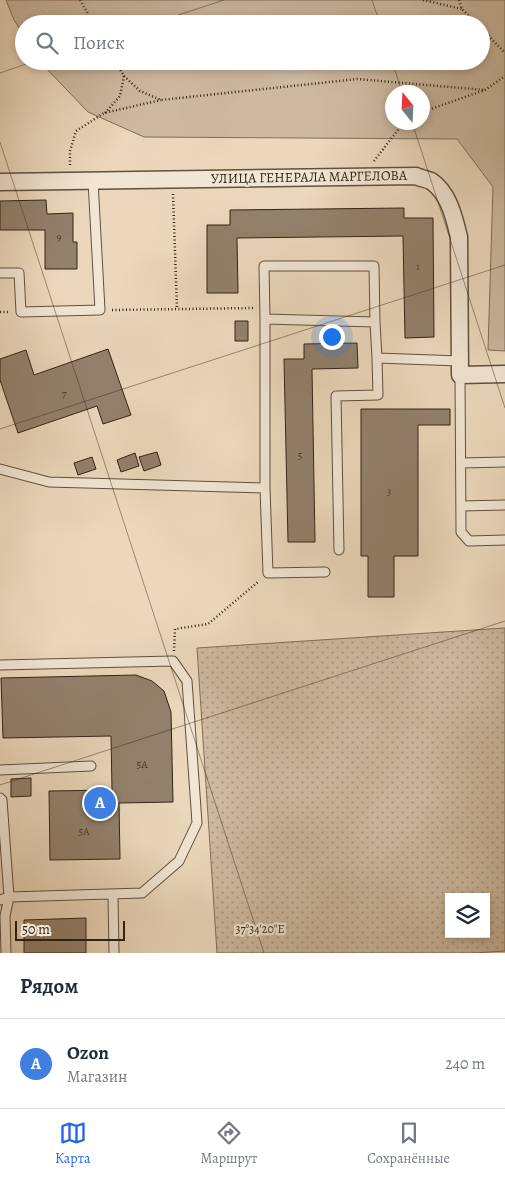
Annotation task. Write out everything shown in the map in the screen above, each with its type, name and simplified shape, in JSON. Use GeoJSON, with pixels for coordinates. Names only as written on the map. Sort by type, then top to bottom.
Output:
{"type":"FeatureCollection","features":[{"type":"Feature","properties":{"kind":"street","name":"УЛИЦА ГЕНЕРАЛА МАРГЕЛОВА"},"geometry":{"type":"LineString","coordinates":[[0,182],[416,176],[431,182],[444,194],[454,215],[459,237],[460,368]]}},
{"type":"Feature","properties":{"kind":"street"},"geometry":{"type":"LineString","coordinates":[[460,368],[505,374]]}},
{"type":"Feature","properties":{"kind":"lane"},"geometry":{"type":"LineString","coordinates":[[0,273],[19,273],[21,312],[100,310],[93,181]]}},
{"type":"Feature","properties":{"kind":"lane"},"geometry":{"type":"LineString","coordinates":[[325,572],[268,573],[265,488],[266,319],[264,266],[374,266],[378,395],[336,396],[339,550]]}},
{"type":"Feature","properties":{"kind":"lane"},"geometry":{"type":"LineString","coordinates":[[266,319],[375,322]]}},
{"type":"Feature","properties":{"kind":"lane"},"geometry":{"type":"LineString","coordinates":[[377,358],[460,368],[461,532],[469,541],[505,540]]}},
{"type":"Feature","properties":{"kind":"lane"},"geometry":{"type":"LineString","coordinates":[[461,463],[505,462]]}},
{"type":"Feature","properties":{"kind":"lane"},"geometry":{"type":"LineString","coordinates":[[0,469],[49,482],[265,488]]}},
{"type":"Feature","properties":{"kind":"lane"},"geometry":{"type":"LineString","coordinates":[[461,506],[505,505]]}},
{"type":"Feature","properties":{"kind":"lane"},"geometry":{"type":"LineString","coordinates":[[0,665],[173,662],[188,681],[198,823],[178,861],[142,893],[4,898]]}},
{"type":"Feature","properties":{"kind":"lane"},"geometry":{"type":"LineString","coordinates":[[0,770],[91,766]]}},
{"type":"Feature","properties":{"kind":"lane"},"geometry":{"type":"LineString","coordinates":[[0,798],[2,800],[6,953]]}},
{"type":"Feature","properties":{"kind":"lane"},"geometry":{"type":"LineString","coordinates":[[112,895],[114,953]]}},
{"type":"Feature","properties":{"kind":"path"},"geometry":{"type":"LineString","coordinates":[[80,0],[89,15]]}},
{"type":"Feature","properties":{"kind":"path"},"geometry":{"type":"LineString","coordinates":[[423,0],[462,8]]}},
{"type":"Feature","properties":{"kind":"path"},"geometry":{"type":"LineString","coordinates":[[459,0],[462,8],[469,15]]}},
{"type":"Feature","properties":{"kind":"path"},"geometry":{"type":"LineString","coordinates":[[490,37],[505,53]]}},
{"type":"Feature","properties":{"kind":"path"},"geometry":{"type":"LineString","coordinates":[[121,70],[124,76],[140,91],[161,100]]}},
{"type":"Feature","properties":{"kind":"path"},"geometry":{"type":"LineString","coordinates":[[70,167],[70,152],[76,131],[104,114],[120,96],[124,76]]}},
{"type":"Feature","properties":{"kind":"path"},"geometry":{"type":"LineString","coordinates":[[430,109],[485,90],[505,76]]}},
{"type":"Feature","properties":{"kind":"path"},"geometry":{"type":"LineString","coordinates":[[104,114],[161,100],[357,79],[485,90]]}},
{"type":"Feature","properties":{"kind":"path"},"geometry":{"type":"LineString","coordinates":[[366,176],[367,169],[398,130]]}},
{"type":"Feature","properties":{"kind":"path"},"geometry":{"type":"LineString","coordinates":[[173,180],[177,310]]}},
{"type":"Feature","properties":{"kind":"path"},"geometry":{"type":"LineString","coordinates":[[100,310],[265,308]]}},
{"type":"Feature","properties":{"kind":"path"},"geometry":{"type":"LineString","coordinates":[[173,662],[175,629],[208,624],[268,573]]}},
{"type":"Feature","properties":{"kind":"shaded area"},"geometry":{"type":"Polygon","coordinates":[[[6,0],[505,0],[505,351],[488,350],[493,187],[457,139],[144,137],[88,112],[48,70],[490,70],[490,15],[15,15],[15,22],[6,0]]]}},
{"type":"Feature","properties":{"kind":"shaded area"},"geometry":{"type":"Polygon","coordinates":[[[505,628],[505,951],[475,953],[217,953],[197,648],[505,628]]]}},
{"type":"Feature","properties":{"kind":"building"},"geometry":{"type":"Polygon","coordinates":[[[46,200],[47,214],[73,213],[73,242],[77,242],[77,269],[45,269],[45,230],[0,230],[0,201],[46,200]]]}},
{"type":"Feature","properties":{"kind":"building"},"geometry":{"type":"Polygon","coordinates":[[[404,208],[404,218],[433,218],[434,337],[405,338],[403,236],[237,238],[238,293],[207,293],[207,225],[230,225],[230,210],[404,208]]]}},
{"type":"Feature","properties":{"kind":"building"},"geometry":{"type":"Polygon","coordinates":[[[235,321],[248,321],[248,341],[235,341],[235,321]]]}},
{"type":"Feature","properties":{"kind":"building"},"geometry":{"type":"Polygon","coordinates":[[[357,343],[358,368],[312,369],[315,542],[288,542],[284,359],[304,359],[304,344],[357,343]]]}},
{"type":"Feature","properties":{"kind":"building"},"geometry":{"type":"Polygon","coordinates":[[[108,349],[131,415],[103,424],[97,406],[18,433],[0,380],[0,359],[26,350],[34,375],[108,349]]]}},
{"type":"Feature","properties":{"kind":"building"},"geometry":{"type":"Polygon","coordinates":[[[361,409],[450,409],[450,425],[418,425],[418,556],[394,556],[394,597],[368,597],[368,556],[361,556],[361,409]]]}},
{"type":"Feature","properties":{"kind":"building"},"geometry":{"type":"Polygon","coordinates":[[[157,452],[161,465],[144,471],[139,457],[157,452]]]}},
{"type":"Feature","properties":{"kind":"building"},"geometry":{"type":"Polygon","coordinates":[[[135,453],[139,466],[121,472],[117,460],[135,453]]]}},
{"type":"Feature","properties":{"kind":"building"},"geometry":{"type":"Polygon","coordinates":[[[92,457],[96,469],[78,475],[74,463],[92,457]]]}},
{"type":"Feature","properties":{"kind":"building"},"geometry":{"type":"Polygon","coordinates":[[[136,675],[152,681],[164,691],[171,712],[173,802],[119,803],[120,859],[50,860],[49,791],[112,790],[111,736],[3,738],[1,678],[136,675]]]}},
{"type":"Feature","properties":{"kind":"building"},"geometry":{"type":"Polygon","coordinates":[[[31,778],[31,796],[11,797],[11,779],[31,778]]]}},
{"type":"Feature","properties":{"kind":"building"},"geometry":{"type":"Polygon","coordinates":[[[86,918],[86,953],[24,953],[24,920],[86,918]]]}},
{"type":"Feature","properties":{"kind":"place","name":"Ozon"},"geometry":{"type":"Point","coordinates":[100,803]}}]}
